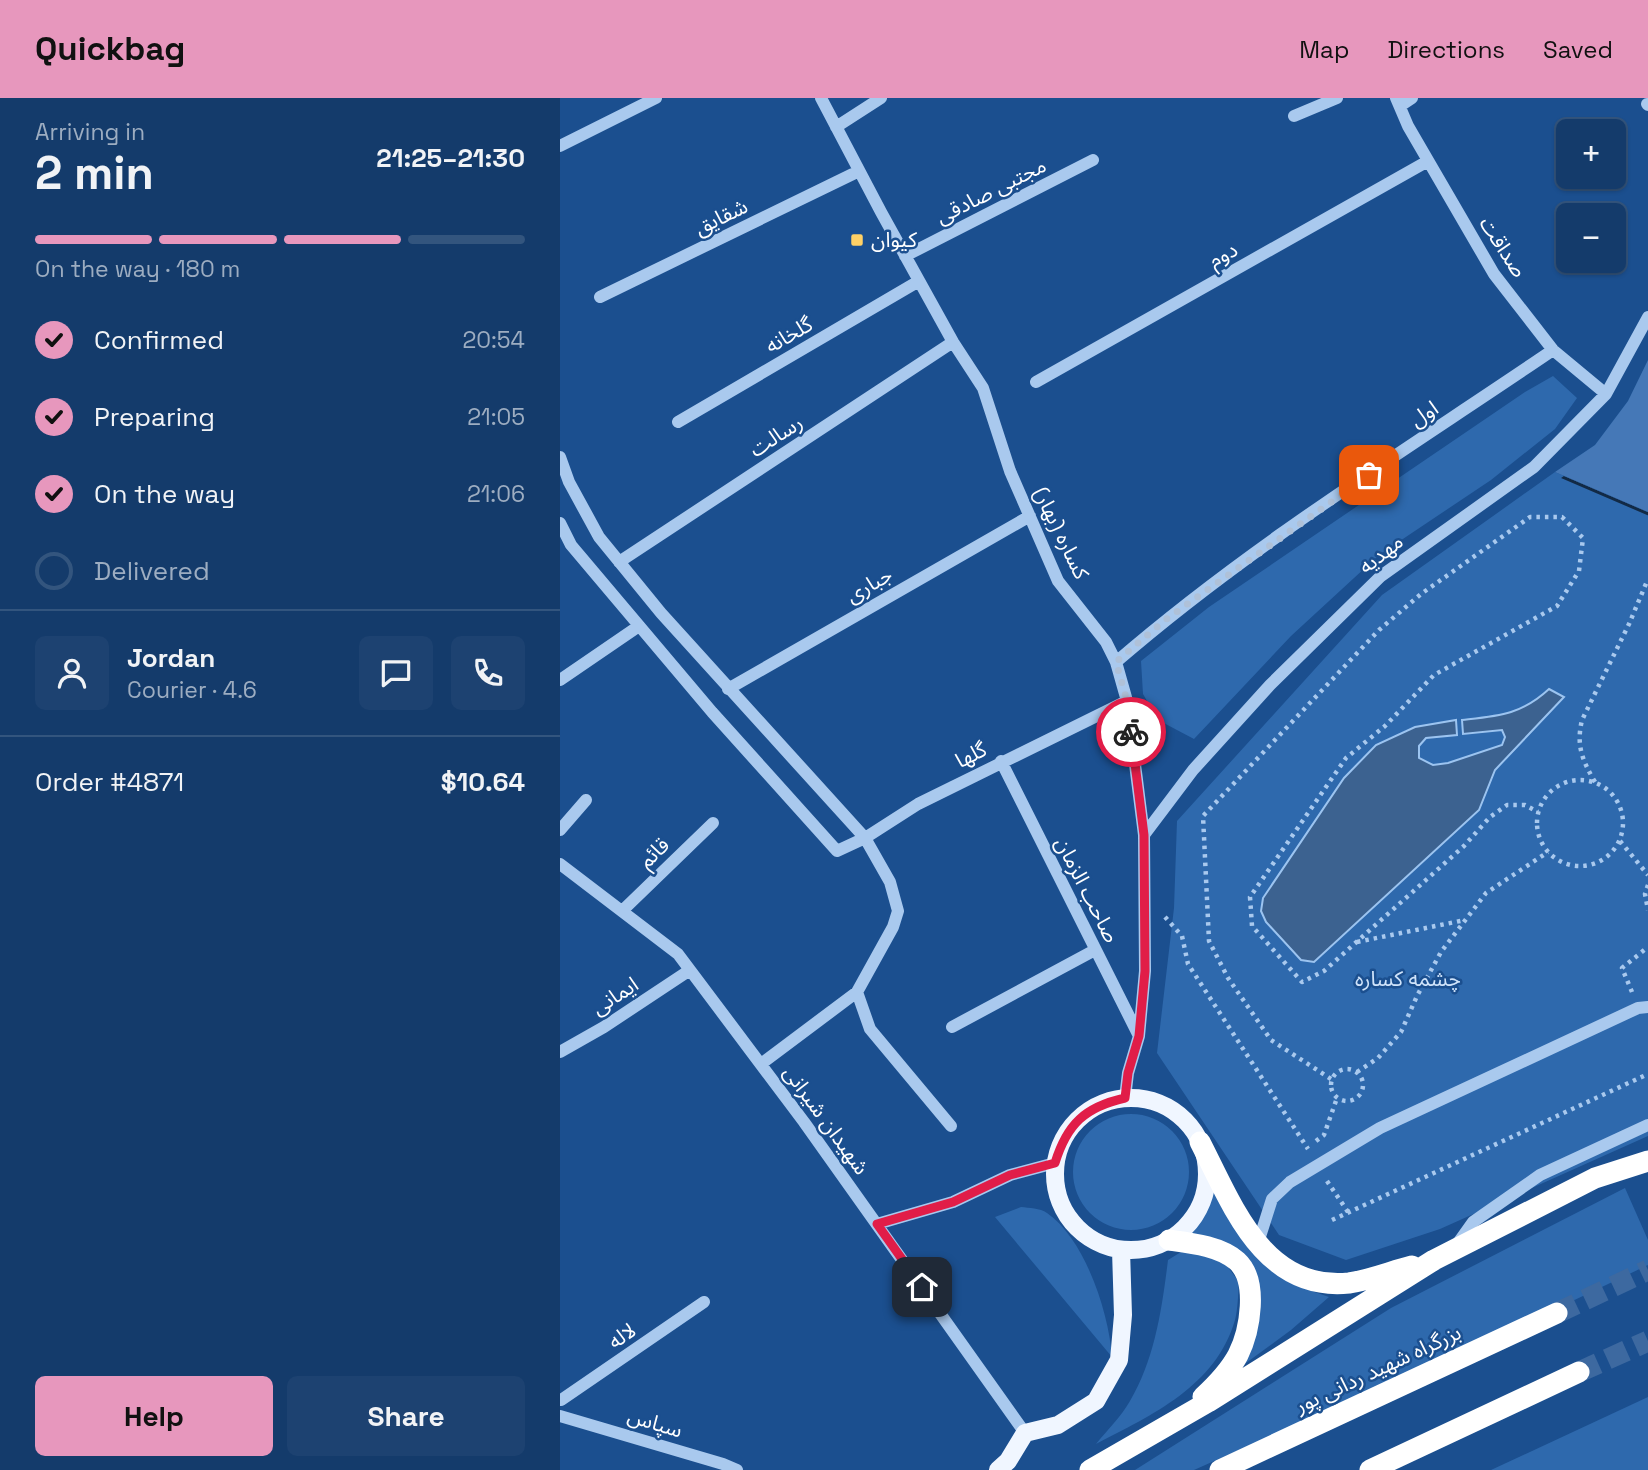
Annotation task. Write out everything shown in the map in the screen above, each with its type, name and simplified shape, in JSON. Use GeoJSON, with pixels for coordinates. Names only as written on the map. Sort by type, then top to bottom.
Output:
{"type":"FeatureCollection","features":[{"type":"Feature","properties":{"kind":"highway"},"geometry":{"type":"LineString","coordinates":[[1200,1142],[1243,1224],[1258,1243],[1275,1263],[1310,1280],[1349,1283],[1443,1255]]}},
{"type":"Feature","properties":{"kind":"highway"},"geometry":{"type":"LineString","coordinates":[[1090,1470],[1183,1416],[1443,1255],[1595,1178],[1648,1161]]}},
{"type":"Feature","properties":{"kind":"highway"},"geometry":{"type":"LineString","coordinates":[[1169,1240],[1198,1244],[1224,1253],[1238,1262],[1250,1286],[1250,1320],[1238,1354],[1217,1384],[1183,1416]]}},
{"type":"Feature","properties":{"kind":"highway","name":"بزرگراه شهید ردانی پور"},"geometry":{"type":"LineString","coordinates":[[1220,1470],[1557,1313]]}},
{"type":"Feature","properties":{"kind":"highway"},"geometry":{"type":"LineString","coordinates":[[1370,1470],[1579,1372]]}},
{"type":"Feature","properties":{"kind":"main road"},"geometry":{"type":"LineString","coordinates":[[1125,1098],[1149,1100],[1170,1108],[1188,1123],[1200,1142],[1207,1163],[1207,1186],[1200,1208],[1187,1226],[1169,1240],[1142,1250],[1121,1250],[1102,1244],[1084,1234],[1070,1220],[1060,1203],[1055,1184],[1055,1163],[1061,1143],[1072,1126],[1096,1107],[1125,1098]]}},
{"type":"Feature","properties":{"kind":"main road"},"geometry":{"type":"LineString","coordinates":[[998,1470],[1008,1461],[1025,1433],[1058,1425],[1096,1401],[1119,1360],[1123,1315],[1121,1250]]}},
{"type":"Feature","properties":{"kind":"street"},"geometry":{"type":"LineString","coordinates":[[560,146],[656,98]]}},
{"type":"Feature","properties":{"kind":"street","name":"کساره (بهار)"},"geometry":{"type":"LineString","coordinates":[[821,98],[953,342],[983,388],[1010,471],[1058,581],[1106,642],[1116,662],[1127,701],[1144,835],[1145,971],[1139,1036],[1128,1073],[1125,1098]]}},
{"type":"Feature","properties":{"kind":"street"},"geometry":{"type":"LineString","coordinates":[[836,127],[881,98]]}},
{"type":"Feature","properties":{"kind":"street"},"geometry":{"type":"LineString","coordinates":[[1294,116],[1337,98]]}},
{"type":"Feature","properties":{"kind":"street"},"geometry":{"type":"LineString","coordinates":[[1398,102],[1412,98]]}},
{"type":"Feature","properties":{"kind":"street","name":"صداقت"},"geometry":{"type":"LineString","coordinates":[[1398,102],[1408,126],[1494,274],[1553,350],[1606,394]]}},
{"type":"Feature","properties":{"kind":"street","name":"مجتبی صادقی"},"geometry":{"type":"LineString","coordinates":[[905,256],[1093,160]]}},
{"type":"Feature","properties":{"kind":"street","name":"دوم"},"geometry":{"type":"LineString","coordinates":[[1036,382],[1428,161]]}},
{"type":"Feature","properties":{"kind":"street","name":"شقایق"},"geometry":{"type":"LineString","coordinates":[[600,297],[859,171]]}},
{"type":"Feature","properties":{"kind":"street","name":"گلخانه"},"geometry":{"type":"LineString","coordinates":[[678,422],[919,281]]}},
{"type":"Feature","properties":{"kind":"street","name":"مهدیه"},"geometry":{"type":"LineString","coordinates":[[1144,835],[1193,771],[1262,695],[1381,576],[1534,467],[1606,394],[1648,317]]}},
{"type":"Feature","properties":{"kind":"street","name":"رسالت"},"geometry":{"type":"LineString","coordinates":[[619,562],[953,342]]}},
{"type":"Feature","properties":{"kind":"street","name":"اول"},"geometry":{"type":"LineString","coordinates":[[1116,662],[1165,620],[1300,522],[1553,350]]}},
{"type":"Feature","properties":{"kind":"street"},"geometry":{"type":"LineString","coordinates":[[560,457],[569,482],[599,537],[728,689],[864,838],[890,882],[898,911],[893,927],[857,992],[761,1064]]}},
{"type":"Feature","properties":{"kind":"street","name":"جباری"},"geometry":{"type":"LineString","coordinates":[[728,689],[1030,516]]}},
{"type":"Feature","properties":{"kind":"street"},"geometry":{"type":"LineString","coordinates":[[560,523],[571,545],[639,626],[560,680]]}},
{"type":"Feature","properties":{"kind":"street","name":"گلها"},"geometry":{"type":"LineString","coordinates":[[639,626],[837,851],[864,838],[918,804],[1001,761],[1127,701]]}},
{"type":"Feature","properties":{"kind":"street","name":"صاحب الزمان"},"geometry":{"type":"LineString","coordinates":[[1001,761],[1139,1036]]}},
{"type":"Feature","properties":{"kind":"street"},"geometry":{"type":"LineString","coordinates":[[560,830],[586,800]]}},
{"type":"Feature","properties":{"kind":"street","name":"قائم"},"geometry":{"type":"LineString","coordinates":[[622,911],[713,823]]}},
{"type":"Feature","properties":{"kind":"street","name":"شهیدان شیرانی"},"geometry":{"type":"LineString","coordinates":[[560,864],[678,954],[877,1224],[1025,1433]]}},
{"type":"Feature","properties":{"kind":"street"},"geometry":{"type":"LineString","coordinates":[[951,1027],[1095,950]]}},
{"type":"Feature","properties":{"kind":"street","name":"ایمانی"},"geometry":{"type":"LineString","coordinates":[[560,1052],[604,1027],[690,970]]}},
{"type":"Feature","properties":{"kind":"street"},"geometry":{"type":"LineString","coordinates":[[857,992],[870,1029],[951,1126]]}},
{"type":"Feature","properties":{"kind":"street"},"geometry":{"type":"LineString","coordinates":[[1258,1243],[1272,1199],[1290,1182],[1380,1128],[1643,1008]]}},
{"type":"Feature","properties":{"kind":"street"},"geometry":{"type":"LineString","coordinates":[[1443,1255],[1473,1222],[1540,1175],[1648,1125]]}},
{"type":"Feature","properties":{"kind":"street"},"geometry":{"type":"LineString","coordinates":[[877,1224],[953,1202],[1010,1175],[1055,1163]]}},
{"type":"Feature","properties":{"kind":"street","name":"لاله"},"geometry":{"type":"LineString","coordinates":[[561,1400],[704,1302]]}},
{"type":"Feature","properties":{"kind":"street"},"geometry":{"type":"LineString","coordinates":[[561,1400],[578,1421]]}},
{"type":"Feature","properties":{"kind":"street","name":"سپاس"},"geometry":{"type":"LineString","coordinates":[[560,1416],[737,1470]]}},
{"type":"Feature","properties":{"kind":"path"},"geometry":{"type":"LineString","coordinates":[[1331,1079],[1271,1040],[1228,978],[1209,941],[1203,816],[1379,630],[1421,594],[1531,517],[1562,517],[1583,538],[1579,571],[1557,606],[1434,675],[1385,726],[1346,758],[1250,897],[1252,926],[1302,982],[1324,971],[1464,845],[1490,817],[1507,805],[1525,806],[1538,812]]}},
{"type":"Feature","properties":{"kind":"path"},"geometry":{"type":"LineString","coordinates":[[1595,782],[1584,763],[1578,737],[1580,729],[1648,579]]}},
{"type":"Feature","properties":{"kind":"path"},"geometry":{"type":"LineString","coordinates":[[1567,782],[1595,782],[1608,789],[1617,800],[1623,813],[1624,827],[1620,841],[1612,853],[1601,862],[1572,866],[1559,861],[1548,852],[1540,840],[1538,812],[1544,799],[1554,788],[1567,782]]}},
{"type":"Feature","properties":{"kind":"path"},"geometry":{"type":"LineString","coordinates":[[1620,841],[1648,875]]}},
{"type":"Feature","properties":{"kind":"path"},"geometry":{"type":"LineString","coordinates":[[1357,1072],[1378,1058],[1401,1032],[1441,952],[1486,893],[1548,852]]}},
{"type":"Feature","properties":{"kind":"path"},"geometry":{"type":"LineString","coordinates":[[1648,885],[1645,894],[1648,910]]}},
{"type":"Feature","properties":{"kind":"path"},"geometry":{"type":"LineString","coordinates":[[1145,891],[1182,936],[1188,964],[1348,1212]]}},
{"type":"Feature","properties":{"kind":"path"},"geometry":{"type":"LineString","coordinates":[[1356,942],[1465,920]]}},
{"type":"Feature","properties":{"kind":"path"},"geometry":{"type":"LineString","coordinates":[[1643,1008],[1622,968],[1648,947]]}},
{"type":"Feature","properties":{"kind":"path"},"geometry":{"type":"LineString","coordinates":[[1342,1069],[1357,1072],[1363,1082],[1362,1093],[1348,1102],[1337,1098],[1331,1090],[1331,1079],[1342,1069]]}},
{"type":"Feature","properties":{"kind":"path"},"geometry":{"type":"LineString","coordinates":[[1332,1220],[1648,1074]]}},
{"type":"Feature","properties":{"kind":"path"},"geometry":{"type":"LineString","coordinates":[[1307,1148],[1324,1135],[1337,1098]]}},
{"type":"Feature","properties":{"kind":"green space"},"geometry":{"type":"Polygon","coordinates":[[[1553,376],[1577,398],[1555,429],[1491,480],[1379,555],[1291,636],[1194,739],[1158,720],[1143,694],[1141,661],[1209,607],[1525,392],[1553,376]]]}},
{"type":"Feature","properties":{"kind":"green space","name":"چشمه کساره"},"geometry":{"type":"Polygon","coordinates":[[[1555,472],[1648,512],[1648,1136],[1440,1229],[1346,1260],[1279,1235],[1157,1053],[1174,908],[1177,821],[1382,595],[1555,472]]]}},
{"type":"Feature","properties":{"kind":"green space"},"geometry":{"type":"Polygon","coordinates":[[[1131,1114],[1153,1118],[1172,1131],[1185,1150],[1189,1172],[1185,1194],[1172,1213],[1153,1226],[1131,1230],[1109,1226],[1090,1213],[1077,1194],[1073,1172],[1077,1150],[1090,1131],[1109,1118],[1131,1114]]]}},
{"type":"Feature","properties":{"kind":"green space"},"geometry":{"type":"Polygon","coordinates":[[[1213,1178],[1268,1265],[1303,1288],[1329,1297],[1291,1330],[1235,1371],[1253,1272],[1190,1234],[1202,1215],[1213,1178]]]}},
{"type":"Feature","properties":{"kind":"green space"},"geometry":{"type":"Polygon","coordinates":[[[1625,1188],[1648,1240],[1648,1265],[1194,1470],[1135,1470],[1391,1308],[1625,1188]]]}},
{"type":"Feature","properties":{"kind":"green space"},"geometry":{"type":"Polygon","coordinates":[[[1021,1207],[1047,1213],[1073,1240],[1093,1278],[1100,1299],[1112,1357],[995,1217],[1021,1207]]]}},
{"type":"Feature","properties":{"kind":"green space"},"geometry":{"type":"Polygon","coordinates":[[[1181,1252],[1197,1252],[1225,1263],[1239,1282],[1236,1316],[1226,1343],[1213,1363],[1179,1396],[1139,1422],[1096,1444],[1122,1412],[1139,1385],[1156,1333],[1168,1260],[1181,1252]]]}},
{"type":"Feature","properties":{"kind":"green space"},"geometry":{"type":"Polygon","coordinates":[[[1648,1397],[1648,1470],[1491,1470],[1648,1397]]]}},
{"type":"Feature","properties":{"kind":"shaded area"},"geometry":{"type":"Polygon","coordinates":[[[1549,689],[1564,697],[1495,770],[1479,810],[1314,962],[1301,960],[1266,922],[1261,911],[1263,898],[1344,778],[1376,745],[1415,727],[1456,720],[1457,735],[1426,738],[1419,746],[1419,758],[1433,765],[1448,763],[1502,745],[1505,737],[1502,730],[1463,734],[1462,720],[1508,713],[1529,704],[1549,689]]]}},
{"type":"Feature","properties":{"kind":"building"},"geometry":{"type":"Polygon","coordinates":[[[1648,360],[1648,512],[1555,472],[1595,445],[1628,401],[1648,360]]]}},
{"type":"Feature","properties":{"kind":"tunnel"},"geometry":{"type":"LineString","coordinates":[[1557,1313],[1648,1270]]}},
{"type":"Feature","properties":{"kind":"tunnel"},"geometry":{"type":"LineString","coordinates":[[1579,1372],[1648,1341]]}},
{"type":"Feature","properties":{"kind":"way so far"},"geometry":{"type":"LineString","coordinates":[[1131,732],[1127,701],[1116,662],[1165,620],[1369,475]]}},
{"type":"Feature","properties":{"kind":"place","name":"کیوان"},"geometry":{"type":"Point","coordinates":[857,240]}},
{"type":"Feature","properties":{"kind":"route"},"geometry":{"type":"LineString","coordinates":[[922,1287],[877,1224],[953,1202],[1010,1175],[1055,1163],[1061,1143],[1072,1126],[1087,1112],[1105,1102],[1125,1098],[1128,1073],[1139,1036],[1145,971],[1144,835],[1131,732]]}}]}
